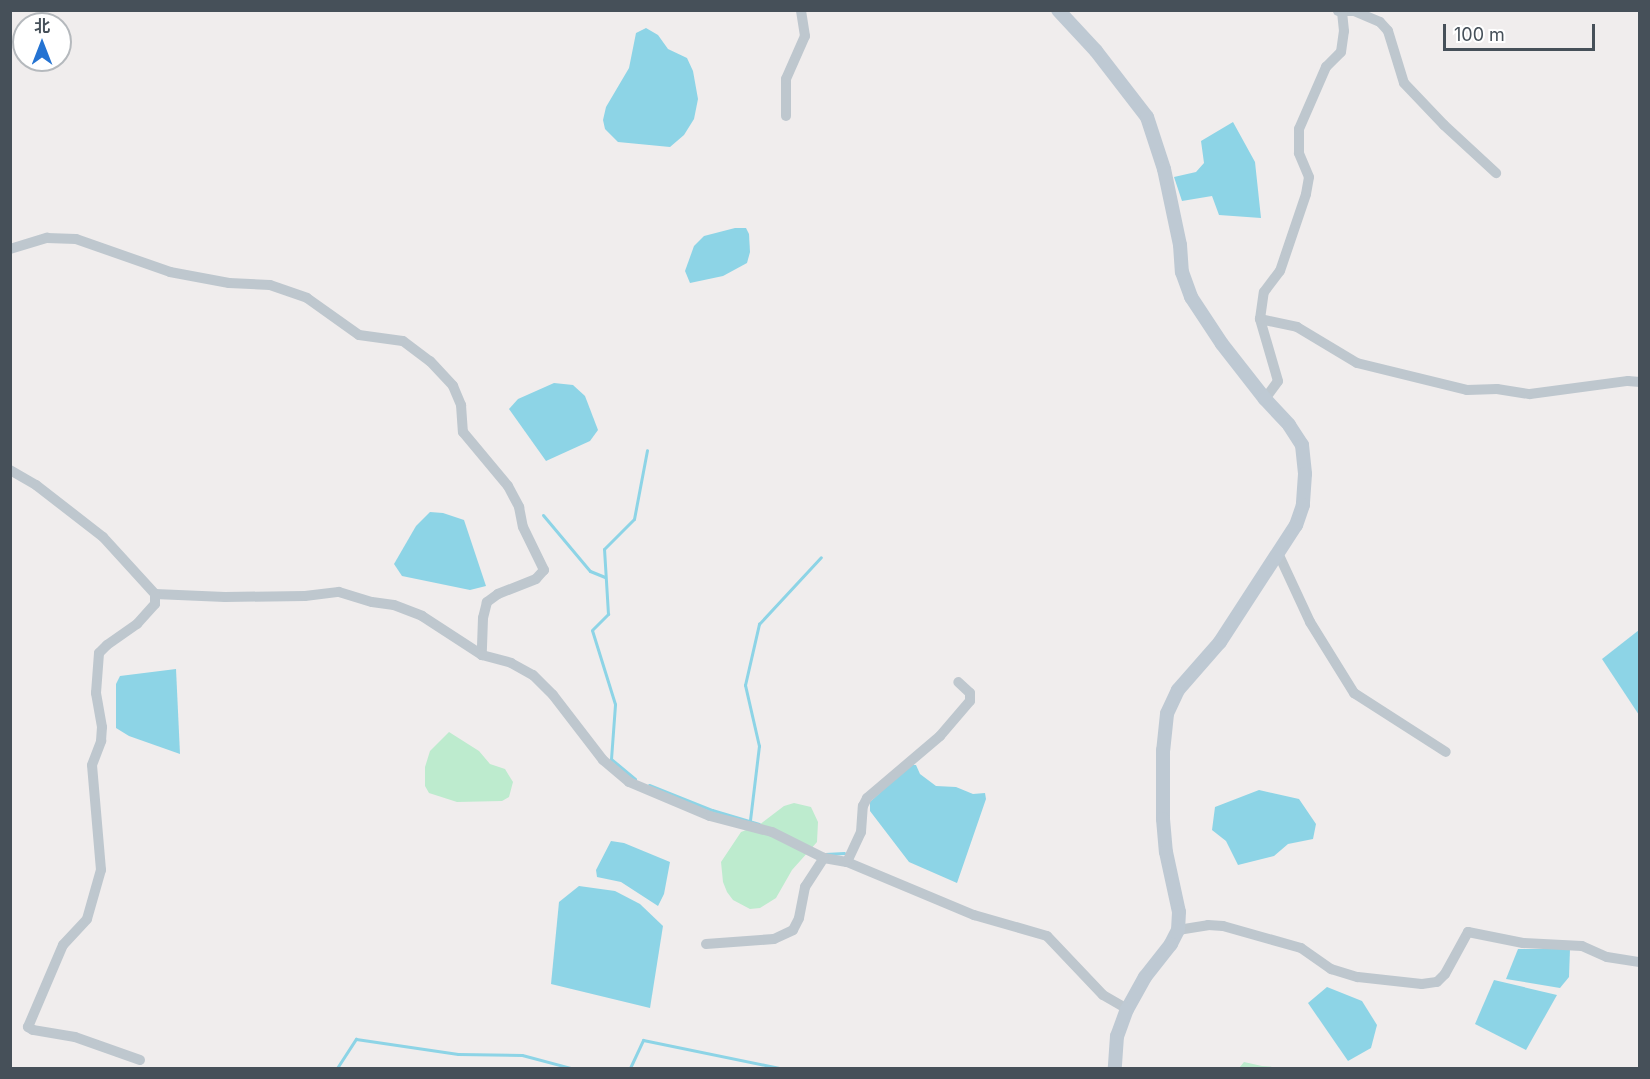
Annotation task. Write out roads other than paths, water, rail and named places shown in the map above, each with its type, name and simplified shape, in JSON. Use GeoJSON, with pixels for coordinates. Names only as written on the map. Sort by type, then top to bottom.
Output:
{"type":"FeatureCollection","features":[{"type":"Feature","properties":{"kind":"street"},"geometry":{"type":"LineString","coordinates":[[786,116],[786,79],[806,36],[801,10]]}},
{"type":"Feature","properties":{"kind":"street"},"geometry":{"type":"LineString","coordinates":[[1058,10],[1096,51],[1147,117],[1164,169],[1180,245],[1182,272],[1191,297],[1222,344],[1265,399],[1289,424],[1302,445],[1305,474],[1303,505],[1296,525],[1220,642],[1178,690],[1167,714],[1163,750],[1163,819],[1166,852],[1179,912],[1178,930],[1171,944],[1145,977],[1127,1009],[1118,1036],[1114,1068]]}},
{"type":"Feature","properties":{"kind":"street"},"geometry":{"type":"LineString","coordinates":[[1265,399],[1278,381],[1260,320],[1264,292],[1280,271],[1306,194],[1309,177],[1299,153],[1299,129],[1326,67],[1341,52],[1344,31],[1340,12],[1354,11],[1380,22],[1388,31],[1404,82],[1444,125],[1496,173]]}},
{"type":"Feature","properties":{"kind":"street"},"geometry":{"type":"LineString","coordinates":[[10,249],[47,238],[76,239],[170,272],[228,283],[270,285],[307,298],[359,335],[404,341],[430,361],[453,386],[461,405],[463,432],[508,486],[519,507],[523,527],[544,570],[536,579],[498,594],[487,602],[483,618],[482,655]]}},
{"type":"Feature","properties":{"kind":"street"},"geometry":{"type":"LineString","coordinates":[[1260,320],[1297,327],[1357,363],[1467,390],[1497,389],[1530,394],[1628,381],[1640,382]]}},
{"type":"Feature","properties":{"kind":"street"},"geometry":{"type":"LineString","coordinates":[[10,470],[36,485],[103,537],[155,594],[155,604],[137,624],[99,653],[96,693],[102,727],[101,741],[92,765],[101,870],[87,919],[63,945],[28,1026],[33,1030],[75,1037],[140,1060]]}},
{"type":"Feature","properties":{"kind":"street"},"geometry":{"type":"LineString","coordinates":[[1278,553],[1310,622],[1354,693],[1446,752]]}},
{"type":"Feature","properties":{"kind":"street"},"geometry":{"type":"LineString","coordinates":[[155,594],[305,596],[339,592],[372,602],[394,605],[423,616],[482,655],[511,663],[533,675],[553,695],[603,760],[629,782],[710,816],[772,832],[824,858],[847,862],[974,915],[1047,936],[1103,995],[1127,1009]]}},
{"type":"Feature","properties":{"kind":"street"},"geometry":{"type":"LineString","coordinates":[[847,862],[861,832],[863,806],[867,798],[940,736],[970,701],[970,693],[958,682]]}},
{"type":"Feature","properties":{"kind":"street"},"geometry":{"type":"LineString","coordinates":[[706,944],[774,939],[793,930],[799,918],[806,887],[824,858]]}},
{"type":"Feature","properties":{"kind":"street"},"geometry":{"type":"LineString","coordinates":[[1178,930],[1208,925],[1223,926],[1301,948],[1331,969],[1358,977],[1422,984],[1437,982],[1445,974],[1468,932],[1523,943],[1582,946],[1607,957],[1640,962]]}},
{"type":"Feature","properties":{"kind":"water"},"geometry":{"type":"Polygon","coordinates":[[[646,28],[658,35],[668,49],[687,58],[693,71],[698,99],[694,119],[684,135],[670,147],[618,142],[605,129],[603,120],[606,107],[629,68],[636,33],[646,28]]]}},
{"type":"Feature","properties":{"kind":"water"},"geometry":{"type":"Polygon","coordinates":[[[1233,122],[1255,162],[1261,218],[1219,215],[1212,196],[1182,201],[1174,177],[1196,172],[1204,163],[1201,141],[1233,122]]]}},
{"type":"Feature","properties":{"kind":"water"},"geometry":{"type":"Polygon","coordinates":[[[735,228],[746,228],[749,234],[750,252],[747,263],[723,276],[690,283],[685,271],[694,246],[704,236],[735,228]]]}},
{"type":"Feature","properties":{"kind":"water"},"geometry":{"type":"Polygon","coordinates":[[[554,383],[573,385],[585,396],[598,430],[590,441],[546,461],[509,409],[518,399],[554,383]]]}},
{"type":"Feature","properties":{"kind":"water"},"geometry":{"type":"Polygon","coordinates":[[[430,512],[443,513],[464,520],[486,586],[470,590],[402,576],[394,564],[416,526],[430,512]]]}},
{"type":"Feature","properties":{"kind":"water"},"geometry":{"type":"Polygon","coordinates":[[[1639,630],[1639,715],[1602,659],[1639,630]]]}},
{"type":"Feature","properties":{"kind":"water"},"geometry":{"type":"Polygon","coordinates":[[[176,669],[180,754],[129,736],[116,728],[116,684],[120,676],[176,669]]]}},
{"type":"Feature","properties":{"kind":"water"},"geometry":{"type":"Polygon","coordinates":[[[910,765],[916,765],[920,774],[936,786],[956,787],[973,794],[985,793],[986,799],[957,883],[909,862],[870,811],[870,802],[910,765]]]}},
{"type":"Feature","properties":{"kind":"water"},"geometry":{"type":"Polygon","coordinates":[[[1259,790],[1299,799],[1316,824],[1313,839],[1288,844],[1274,856],[1238,865],[1226,841],[1212,830],[1215,807],[1259,790]]]}},
{"type":"Feature","properties":{"kind":"water"},"geometry":{"type":"Polygon","coordinates":[[[611,841],[624,843],[670,862],[664,894],[658,906],[621,882],[597,877],[596,870],[611,841]]]}},
{"type":"Feature","properties":{"kind":"water"},"geometry":{"type":"Polygon","coordinates":[[[579,886],[615,891],[640,904],[663,926],[650,1008],[551,984],[559,902],[579,886]]]}},
{"type":"Feature","properties":{"kind":"water"},"geometry":{"type":"Polygon","coordinates":[[[1518,949],[1570,949],[1569,977],[1560,988],[1506,979],[1518,949]]]}},
{"type":"Feature","properties":{"kind":"water"},"geometry":{"type":"Polygon","coordinates":[[[1494,980],[1557,995],[1526,1050],[1475,1024],[1494,980]]]}},
{"type":"Feature","properties":{"kind":"water"},"geometry":{"type":"Polygon","coordinates":[[[1327,987],[1362,1001],[1377,1025],[1371,1048],[1348,1061],[1308,1003],[1327,987]]]}},
{"type":"Feature","properties":{"kind":"waterway"},"geometry":{"type":"LineString","coordinates":[[635,779],[611,759],[615,704],[592,630],[608,614],[604,549],[634,519],[647,450]]}},
{"type":"Feature","properties":{"kind":"waterway"},"geometry":{"type":"LineString","coordinates":[[543,515],[590,571],[605,577]]}},
{"type":"Feature","properties":{"kind":"waterway"},"geometry":{"type":"LineString","coordinates":[[750,820],[759,746],[745,685],[759,624],[821,557]]}},
{"type":"Feature","properties":{"kind":"waterway"},"geometry":{"type":"LineString","coordinates":[[649,785],[712,810],[759,824]]}},
{"type":"Feature","properties":{"kind":"waterway"},"geometry":{"type":"LineString","coordinates":[[825,854],[844,853]]}},
{"type":"Feature","properties":{"kind":"waterway"},"geometry":{"type":"LineString","coordinates":[[337,1068],[356,1039],[458,1054],[522,1055],[571,1068]]}},
{"type":"Feature","properties":{"kind":"waterway"},"geometry":{"type":"LineString","coordinates":[[630,1068],[643,1040],[779,1068]]}}]}
